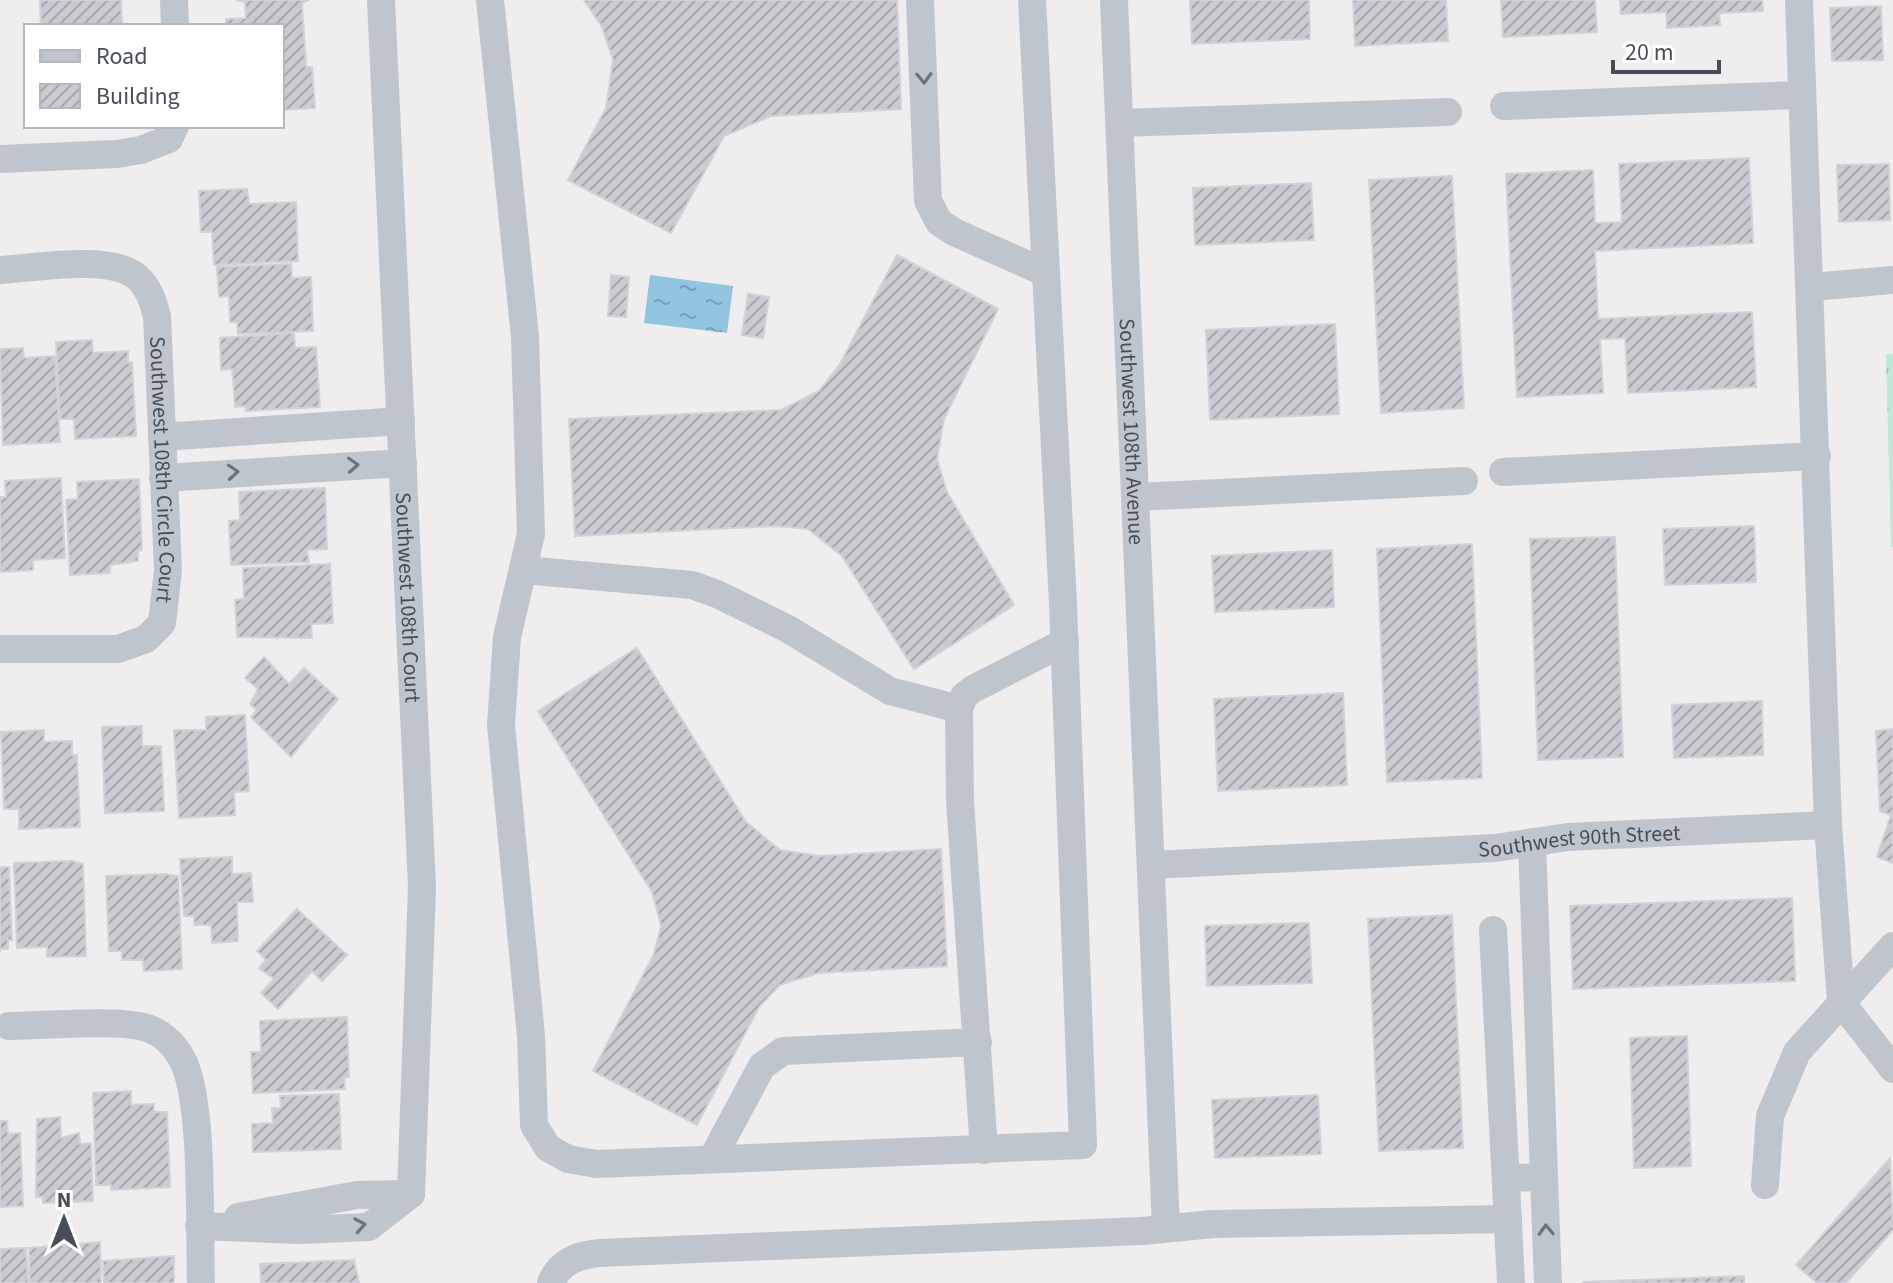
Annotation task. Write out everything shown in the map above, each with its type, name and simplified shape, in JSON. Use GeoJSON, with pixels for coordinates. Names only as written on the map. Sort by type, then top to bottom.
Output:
{"type":"FeatureCollection","features":[{"type":"Feature","properties":{"kind":"street"},"geometry":{"type":"LineString","coordinates":[[174,0],[175,24]]}},
{"type":"Feature","properties":{"kind":"street","name":"Southwest 108th Court"},"geometry":{"type":"LineString","coordinates":[[199,1226],[357,1195],[411,1194],[422,887],[381,0]]}},
{"type":"Feature","properties":{"kind":"street"},"geometry":{"type":"LineString","coordinates":[[490,0],[525,337],[531,534],[507,637],[501,725],[531,1036],[534,1125],[548,1148],[582,1162],[1083,1145],[1065,642],[1032,0]]}},
{"type":"Feature","properties":{"kind":"street"},"geometry":{"type":"LineString","coordinates":[[920,0],[928,201],[939,222],[954,232],[1046,273]]}},
{"type":"Feature","properties":{"kind":"street","name":"Southwest 108th Avenue"},"geometry":{"type":"LineString","coordinates":[[1114,0],[1166,1228]]}},
{"type":"Feature","properties":{"kind":"street"},"geometry":{"type":"LineString","coordinates":[[1799,0],[1828,825],[1841,1002],[1893,1069]]}},
{"type":"Feature","properties":{"kind":"street"},"geometry":{"type":"LineString","coordinates":[[1504,106],[1801,95]]}},
{"type":"Feature","properties":{"kind":"street"},"geometry":{"type":"LineString","coordinates":[[1120,123],[1448,112]]}},
{"type":"Feature","properties":{"kind":"street"},"geometry":{"type":"LineString","coordinates":[[0,159],[117,154],[141,150],[172,132]]}},
{"type":"Feature","properties":{"kind":"street","name":"Southwest 108th Circle Court"},"geometry":{"type":"LineString","coordinates":[[0,270],[98,264],[131,272],[146,287],[157,316],[168,570],[165,611],[156,631],[118,649],[0,649]]}},
{"type":"Feature","properties":{"kind":"street"},"geometry":{"type":"LineString","coordinates":[[1811,287],[1893,280]]}},
{"type":"Feature","properties":{"kind":"street"},"geometry":{"type":"LineString","coordinates":[[162,437],[401,421]]}},
{"type":"Feature","properties":{"kind":"street"},"geometry":{"type":"LineString","coordinates":[[309,427],[310,466]]}},
{"type":"Feature","properties":{"kind":"street"},"geometry":{"type":"LineString","coordinates":[[1503,472],[1817,456]]}},
{"type":"Feature","properties":{"kind":"street"},"geometry":{"type":"LineString","coordinates":[[163,478],[310,466],[403,463]]}},
{"type":"Feature","properties":{"kind":"street"},"geometry":{"type":"LineString","coordinates":[[1137,497],[1464,481]]}},
{"type":"Feature","properties":{"kind":"street"},"geometry":{"type":"LineString","coordinates":[[524,570],[692,585],[788,629],[890,691],[959,709]]}},
{"type":"Feature","properties":{"kind":"street"},"geometry":{"type":"LineString","coordinates":[[984,1150],[960,801],[959,709],[964,696],[973,689],[1065,642]]}},
{"type":"Feature","properties":{"kind":"street","name":"Southwest 90th Street"},"geometry":{"type":"LineString","coordinates":[[1152,865],[1495,848],[1583,836],[1828,825]]}},
{"type":"Feature","properties":{"kind":"street"},"geometry":{"type":"LineString","coordinates":[[1532,842],[1548,1283]]}},
{"type":"Feature","properties":{"kind":"street"},"geometry":{"type":"LineString","coordinates":[[1493,930],[1511,1283]]}},
{"type":"Feature","properties":{"kind":"street"},"geometry":{"type":"LineString","coordinates":[[1765,1185],[1770,1116],[1797,1052],[1893,946]]}},
{"type":"Feature","properties":{"kind":"street"},"geometry":{"type":"LineString","coordinates":[[9,1026],[138,1026],[169,1041],[184,1064],[194,1106],[201,1283]]}},
{"type":"Feature","properties":{"kind":"street"},"geometry":{"type":"LineString","coordinates":[[712,1159],[762,1066],[783,1051],[978,1042]]}},
{"type":"Feature","properties":{"kind":"street"},"geometry":{"type":"LineString","coordinates":[[1506,1178],[1544,1177]]}},
{"type":"Feature","properties":{"kind":"street"},"geometry":{"type":"LineString","coordinates":[[551,1283],[554,1274],[575,1258],[599,1253],[1213,1224],[1508,1219]]}},
{"type":"Feature","properties":{"kind":"green space"},"geometry":{"type":"Polygon","coordinates":[[[1886,354],[1893,354],[1893,547],[1891,547],[1886,354]]]}},
{"type":"Feature","properties":{"kind":"water"},"geometry":{"type":"Polygon","coordinates":[[[650,275],[733,286],[727,333],[644,323],[650,275]]]}},
{"type":"Feature","properties":{"kind":"building"},"geometry":{"type":"Polygon","coordinates":[[[40,0],[121,0],[122,24],[41,24],[40,0]]]}},
{"type":"Feature","properties":{"kind":"building"},"geometry":{"type":"Polygon","coordinates":[[[236,0],[309,0],[302,3],[306,67],[312,67],[315,108],[284,110],[284,24],[226,24],[226,19],[246,18],[245,2],[236,0]]]}},
{"type":"Feature","properties":{"kind":"building"},"geometry":{"type":"Polygon","coordinates":[[[584,0],[897,0],[901,109],[771,116],[724,136],[671,233],[568,180],[606,108],[613,60],[602,27],[584,0]]]}},
{"type":"Feature","properties":{"kind":"building"},"geometry":{"type":"Polygon","coordinates":[[[1190,0],[1309,0],[1310,39],[1192,44],[1190,0]]]}},
{"type":"Feature","properties":{"kind":"building"},"geometry":{"type":"Polygon","coordinates":[[[1353,0],[1446,0],[1448,41],[1355,46],[1353,0]]]}},
{"type":"Feature","properties":{"kind":"building"},"geometry":{"type":"Polygon","coordinates":[[[1501,0],[1595,0],[1597,32],[1503,37],[1501,0]]]}},
{"type":"Feature","properties":{"kind":"building"},"geometry":{"type":"Polygon","coordinates":[[[1620,0],[1762,0],[1763,11],[1719,13],[1720,25],[1667,28],[1666,12],[1621,14],[1620,0]]]}},
{"type":"Feature","properties":{"kind":"building"},"geometry":{"type":"Polygon","coordinates":[[[1881,6],[1883,60],[1832,61],[1830,8],[1881,6]]]}},
{"type":"Feature","properties":{"kind":"building"},"geometry":{"type":"Polygon","coordinates":[[[1749,158],[1753,243],[1595,251],[1598,319],[1752,312],[1756,387],[1628,393],[1625,338],[1600,339],[1603,393],[1517,397],[1506,174],[1593,170],[1595,223],[1622,222],[1619,164],[1749,158]]]}},
{"type":"Feature","properties":{"kind":"building"},"geometry":{"type":"Polygon","coordinates":[[[1889,164],[1890,220],[1839,222],[1837,165],[1889,164]]]}},
{"type":"Feature","properties":{"kind":"building"},"geometry":{"type":"Polygon","coordinates":[[[1452,176],[1464,408],[1381,413],[1369,180],[1452,176]]]}},
{"type":"Feature","properties":{"kind":"building"},"geometry":{"type":"Polygon","coordinates":[[[1311,183],[1314,240],[1195,245],[1193,188],[1311,183]]]}},
{"type":"Feature","properties":{"kind":"building"},"geometry":{"type":"Polygon","coordinates":[[[247,189],[249,204],[296,202],[298,261],[214,265],[212,232],[201,232],[199,191],[247,189]]]}},
{"type":"Feature","properties":{"kind":"building"},"geometry":{"type":"Polygon","coordinates":[[[897,255],[998,309],[944,419],[937,459],[947,492],[1014,605],[914,669],[842,556],[808,529],[776,526],[575,536],[569,419],[781,410],[819,391],[840,364],[897,255]]]}},
{"type":"Feature","properties":{"kind":"building"},"geometry":{"type":"Polygon","coordinates":[[[291,264],[292,278],[311,277],[313,331],[238,334],[237,322],[230,322],[229,296],[219,297],[217,267],[291,264]]]}},
{"type":"Feature","properties":{"kind":"building"},"geometry":{"type":"Polygon","coordinates":[[[611,275],[629,277],[626,317],[608,316],[611,275]]]}},
{"type":"Feature","properties":{"kind":"building"},"geometry":{"type":"Polygon","coordinates":[[[748,294],[769,297],[763,338],[742,335],[748,294]]]}},
{"type":"Feature","properties":{"kind":"building"},"geometry":{"type":"Polygon","coordinates":[[[1335,324],[1339,414],[1210,420],[1206,330],[1335,324]]]}},
{"type":"Feature","properties":{"kind":"building"},"geometry":{"type":"Polygon","coordinates":[[[294,333],[295,348],[316,347],[320,407],[246,411],[245,406],[235,407],[232,369],[221,370],[220,338],[294,333]]]}},
{"type":"Feature","properties":{"kind":"building"},"geometry":{"type":"Polygon","coordinates":[[[92,340],[93,353],[128,351],[128,363],[132,362],[136,436],[75,439],[74,419],[60,419],[56,342],[92,340]]]}},
{"type":"Feature","properties":{"kind":"building"},"geometry":{"type":"Polygon","coordinates":[[[23,348],[24,358],[55,356],[60,442],[3,445],[0,349],[23,348]]]}},
{"type":"Feature","properties":{"kind":"building"},"geometry":{"type":"Polygon","coordinates":[[[61,478],[65,558],[33,560],[33,570],[0,572],[0,497],[6,497],[5,481],[61,478]]]}},
{"type":"Feature","properties":{"kind":"building"},"geometry":{"type":"Polygon","coordinates":[[[139,479],[142,550],[138,551],[138,561],[110,565],[110,573],[70,575],[66,500],[78,499],[77,482],[139,479]]]}},
{"type":"Feature","properties":{"kind":"building"},"geometry":{"type":"Polygon","coordinates":[[[325,488],[327,549],[307,550],[309,562],[231,565],[229,521],[240,520],[239,492],[325,488]]]}},
{"type":"Feature","properties":{"kind":"building"},"geometry":{"type":"Polygon","coordinates":[[[1754,526],[1756,582],[1665,585],[1663,529],[1754,526]]]}},
{"type":"Feature","properties":{"kind":"building"},"geometry":{"type":"Polygon","coordinates":[[[1615,537],[1623,757],[1538,760],[1530,539],[1615,537]]]}},
{"type":"Feature","properties":{"kind":"building"},"geometry":{"type":"Polygon","coordinates":[[[1472,544],[1482,778],[1387,782],[1377,549],[1472,544]]]}},
{"type":"Feature","properties":{"kind":"building"},"geometry":{"type":"Polygon","coordinates":[[[1332,550],[1334,607],[1215,612],[1212,556],[1332,550]]]}},
{"type":"Feature","properties":{"kind":"building"},"geometry":{"type":"Polygon","coordinates":[[[330,564],[333,623],[311,624],[312,638],[237,637],[235,600],[244,599],[243,568],[330,564]]]}},
{"type":"Feature","properties":{"kind":"building"},"geometry":{"type":"Polygon","coordinates":[[[637,648],[746,822],[780,850],[820,856],[941,849],[947,966],[818,973],[780,985],[759,1007],[697,1125],[593,1071],[654,954],[661,926],[652,892],[538,711],[637,648]]]}},
{"type":"Feature","properties":{"kind":"building"},"geometry":{"type":"Polygon","coordinates":[[[264,657],[289,684],[304,668],[338,699],[291,757],[251,717],[257,710],[250,704],[258,689],[245,678],[264,657]]]}},
{"type":"Feature","properties":{"kind":"building"},"geometry":{"type":"Polygon","coordinates":[[[1343,693],[1347,785],[1218,791],[1214,699],[1343,693]]]}},
{"type":"Feature","properties":{"kind":"building"},"geometry":{"type":"Polygon","coordinates":[[[1762,701],[1763,755],[1674,758],[1672,705],[1762,701]]]}},
{"type":"Feature","properties":{"kind":"building"},"geometry":{"type":"Polygon","coordinates":[[[245,715],[249,791],[234,792],[235,815],[179,818],[174,730],[206,730],[206,717],[245,715]]]}},
{"type":"Feature","properties":{"kind":"building"},"geometry":{"type":"Polygon","coordinates":[[[142,726],[142,746],[161,746],[164,811],[105,813],[102,727],[142,726]]]}},
{"type":"Feature","properties":{"kind":"building"},"geometry":{"type":"Polygon","coordinates":[[[1893,729],[1893,863],[1877,857],[1891,815],[1880,811],[1876,731],[1893,729]]]}},
{"type":"Feature","properties":{"kind":"building"},"geometry":{"type":"Polygon","coordinates":[[[44,730],[44,742],[72,741],[72,755],[77,755],[80,827],[19,829],[19,809],[4,809],[1,732],[44,730]]]}},
{"type":"Feature","properties":{"kind":"building"},"geometry":{"type":"Polygon","coordinates":[[[232,857],[232,874],[251,873],[253,902],[237,902],[238,941],[212,943],[211,925],[194,925],[194,916],[184,916],[180,859],[232,857]]]}},
{"type":"Feature","properties":{"kind":"building"},"geometry":{"type":"Polygon","coordinates":[[[72,861],[83,864],[86,956],[47,957],[47,947],[17,948],[14,863],[72,861]]]}},
{"type":"Feature","properties":{"kind":"building"},"geometry":{"type":"Polygon","coordinates":[[[0,867],[9,867],[12,940],[8,940],[8,949],[0,949],[0,867]]]}},
{"type":"Feature","properties":{"kind":"building"},"geometry":{"type":"Polygon","coordinates":[[[106,876],[178,876],[182,969],[144,971],[143,960],[122,960],[122,951],[109,951],[106,876]]]}},
{"type":"Feature","properties":{"kind":"building"},"geometry":{"type":"Polygon","coordinates":[[[1792,898],[1795,981],[1573,989],[1570,906],[1792,898]]]}},
{"type":"Feature","properties":{"kind":"building"},"geometry":{"type":"Polygon","coordinates":[[[297,909],[347,955],[322,981],[312,971],[278,1009],[261,993],[274,979],[259,968],[266,960],[257,951],[297,909]]]}},
{"type":"Feature","properties":{"kind":"building"},"geometry":{"type":"Polygon","coordinates":[[[1452,915],[1463,1148],[1379,1151],[1368,919],[1452,915]]]}},
{"type":"Feature","properties":{"kind":"building"},"geometry":{"type":"Polygon","coordinates":[[[1309,923],[1312,983],[1207,986],[1205,926],[1309,923]]]}},
{"type":"Feature","properties":{"kind":"building"},"geometry":{"type":"Polygon","coordinates":[[[347,1017],[349,1077],[344,1077],[345,1089],[253,1093],[251,1052],[261,1052],[260,1021],[347,1017]]]}},
{"type":"Feature","properties":{"kind":"building"},"geometry":{"type":"Polygon","coordinates":[[[1687,1036],[1691,1166],[1634,1168],[1630,1038],[1687,1036]]]}},
{"type":"Feature","properties":{"kind":"building"},"geometry":{"type":"Polygon","coordinates":[[[131,1091],[131,1105],[154,1104],[154,1112],[167,1112],[170,1187],[111,1190],[111,1185],[96,1185],[93,1093],[131,1091]]]}},
{"type":"Feature","properties":{"kind":"building"},"geometry":{"type":"Polygon","coordinates":[[[339,1094],[341,1149],[253,1152],[252,1124],[273,1123],[272,1108],[281,1108],[280,1096],[339,1094]]]}},
{"type":"Feature","properties":{"kind":"building"},"geometry":{"type":"Polygon","coordinates":[[[1318,1095],[1321,1154],[1215,1158],[1212,1100],[1318,1095]]]}},
{"type":"Feature","properties":{"kind":"building"},"geometry":{"type":"Polygon","coordinates":[[[60,1117],[61,1138],[79,1133],[80,1144],[91,1143],[93,1201],[43,1203],[43,1197],[36,1197],[37,1119],[60,1117]]]}},
{"type":"Feature","properties":{"kind":"building"},"geometry":{"type":"Polygon","coordinates":[[[0,1121],[7,1121],[8,1134],[20,1133],[23,1206],[0,1207],[0,1121]]]}},
{"type":"Feature","properties":{"kind":"building"},"geometry":{"type":"Polygon","coordinates":[[[1890,1158],[1893,1230],[1846,1283],[1817,1283],[1796,1265],[1890,1158]]]}},
{"type":"Feature","properties":{"kind":"building"},"geometry":{"type":"Polygon","coordinates":[[[100,1242],[101,1283],[30,1283],[29,1248],[100,1242]]]}},
{"type":"Feature","properties":{"kind":"building"},"geometry":{"type":"Polygon","coordinates":[[[26,1248],[28,1283],[0,1283],[0,1249],[26,1248]]]}},
{"type":"Feature","properties":{"kind":"building"},"geometry":{"type":"Polygon","coordinates":[[[174,1256],[174,1283],[104,1283],[103,1261],[174,1256]]]}},
{"type":"Feature","properties":{"kind":"building"},"geometry":{"type":"Polygon","coordinates":[[[354,1260],[359,1283],[261,1283],[260,1264],[354,1260]]]}},
{"type":"Feature","properties":{"kind":"building"},"geometry":{"type":"Polygon","coordinates":[[[1744,1276],[1744,1283],[1583,1283],[1583,1282],[1744,1276]]]}}]}
